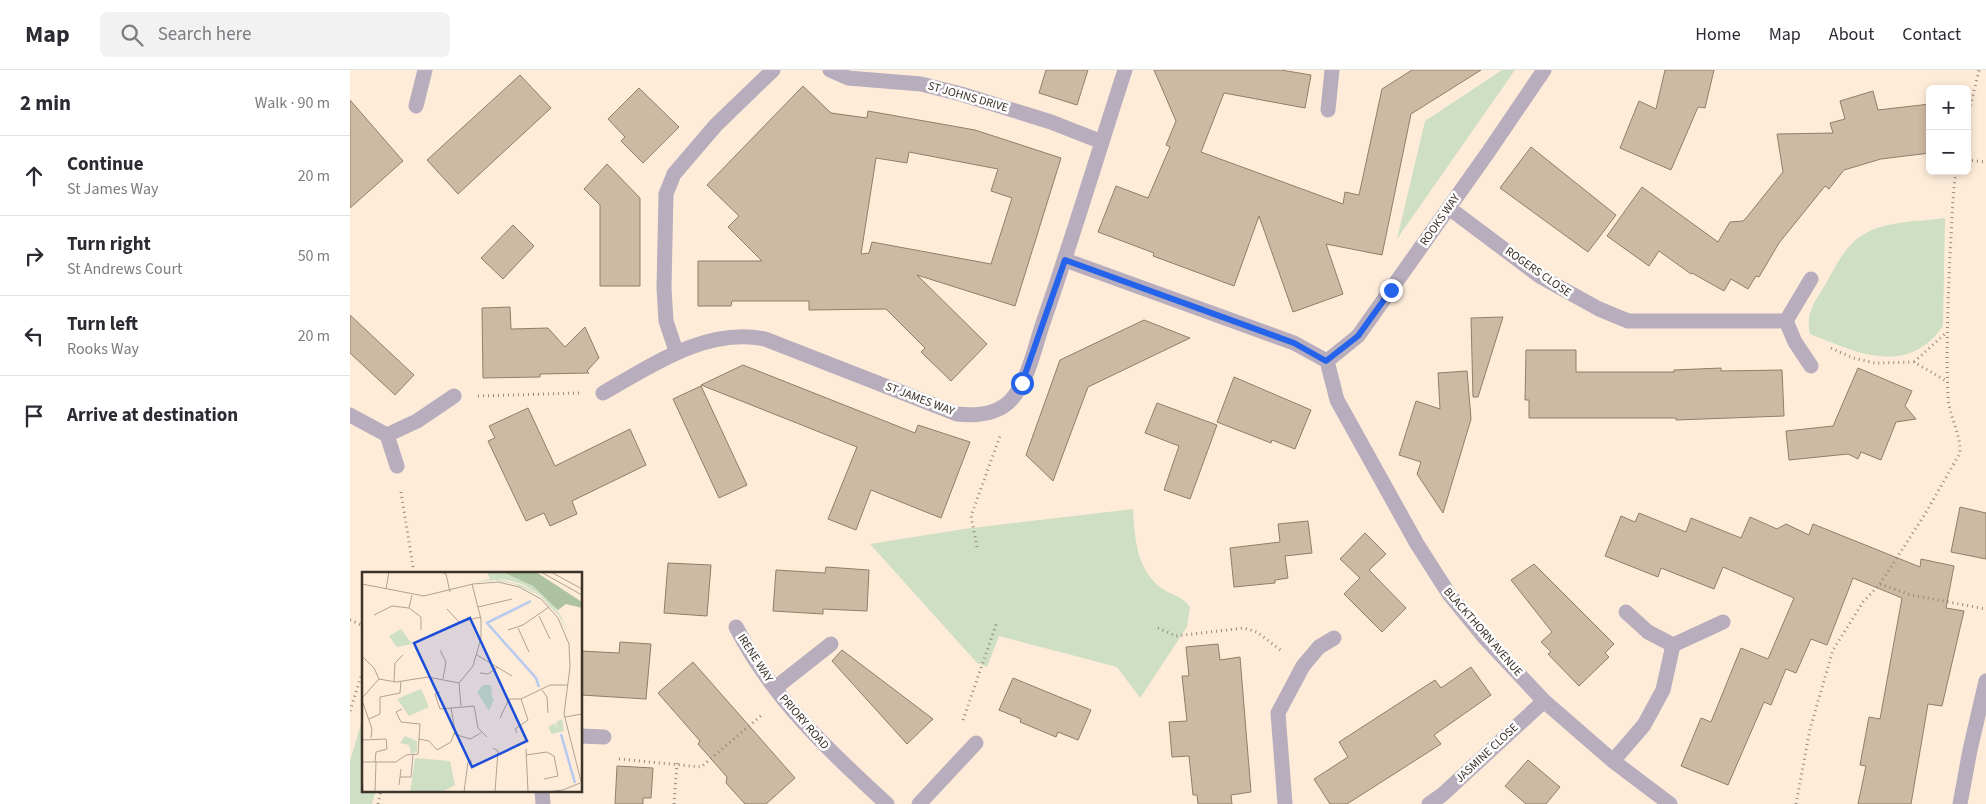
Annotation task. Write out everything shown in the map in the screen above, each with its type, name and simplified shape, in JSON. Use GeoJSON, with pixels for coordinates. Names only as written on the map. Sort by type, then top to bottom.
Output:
{"type":"FeatureCollection","features":[{"type":"Feature","properties":{"kind":"street"},"geometry":{"type":"LineString","coordinates":[[416,106],[425,70]]}},
{"type":"Feature","properties":{"kind":"street"},"geometry":{"type":"LineString","coordinates":[[676,351],[666,321],[664,288],[666,194],[674,174],[716,125],[773,70]]}},
{"type":"Feature","properties":{"kind":"street","name":"ST JOHNS DRIVE"},"geometry":{"type":"LineString","coordinates":[[830,70],[848,78],[921,84],[961,94],[1052,122],[1102,142]]}},
{"type":"Feature","properties":{"kind":"street","name":"ST JAMES WAY"},"geometry":{"type":"LineString","coordinates":[[603,393],[676,351],[746,335],[764,339],[957,414],[978,416],[1000,408],[1010,401],[1022,383],[1065,260],[1125,70]]}},
{"type":"Feature","properties":{"kind":"street"},"geometry":{"type":"LineString","coordinates":[[1328,110],[1332,70]]}},
{"type":"Feature","properties":{"kind":"street","name":"ROOKS WAY"},"geometry":{"type":"LineString","coordinates":[[1326,361],[1358,336],[1544,70]]}},
{"type":"Feature","properties":{"kind":"street","name":"ROGERS CLOSE"},"geometry":{"type":"LineString","coordinates":[[1449,208],[1548,281],[1599,309],[1628,321],[1786,321]]}},
{"type":"Feature","properties":{"kind":"street"},"geometry":{"type":"LineString","coordinates":[[1065,260],[1294,343],[1326,361]]}},
{"type":"Feature","properties":{"kind":"street"},"geometry":{"type":"LineString","coordinates":[[1811,279],[1786,321],[1795,342],[1811,366]]}},
{"type":"Feature","properties":{"kind":"street","name":"BLACKTHORN AVENUE"},"geometry":{"type":"LineString","coordinates":[[1326,361],[1336,400],[1417,544],[1449,594],[1484,637],[1544,701],[1613,761],[1670,804]]}},
{"type":"Feature","properties":{"kind":"street"},"geometry":{"type":"LineString","coordinates":[[387,435],[418,420],[454,396]]}},
{"type":"Feature","properties":{"kind":"street"},"geometry":{"type":"LineString","coordinates":[[350,415],[387,435],[397,466]]}},
{"type":"Feature","properties":{"kind":"street"},"geometry":{"type":"LineString","coordinates":[[1626,612],[1648,632],[1674,645]]}},
{"type":"Feature","properties":{"kind":"street"},"geometry":{"type":"LineString","coordinates":[[1674,645],[1723,622]]}},
{"type":"Feature","properties":{"kind":"street","name":"IRENE WAY"},"geometry":{"type":"LineString","coordinates":[[736,627],[748,651],[778,693]]}},
{"type":"Feature","properties":{"kind":"street"},"geometry":{"type":"LineString","coordinates":[[1285,804],[1278,713],[1303,666],[1319,648],[1334,638]]}},
{"type":"Feature","properties":{"kind":"street","name":"PRIORY ROAD"},"geometry":{"type":"LineString","coordinates":[[831,644],[778,693],[796,716],[826,748],[887,804]]}},
{"type":"Feature","properties":{"kind":"street"},"geometry":{"type":"LineString","coordinates":[[1613,761],[1644,725],[1663,690],[1674,645]]}},
{"type":"Feature","properties":{"kind":"street"},"geometry":{"type":"LineString","coordinates":[[1964,803],[1970,750],[1986,681]]}},
{"type":"Feature","properties":{"kind":"street","name":"JASMINE CLOSE"},"geometry":{"type":"LineString","coordinates":[[1428,804],[1442,795],[1544,701]]}},
{"type":"Feature","properties":{"kind":"street"},"geometry":{"type":"LineString","coordinates":[[582,736],[604,737]]}},
{"type":"Feature","properties":{"kind":"street"},"geometry":{"type":"LineString","coordinates":[[919,804],[976,743]]}},
{"type":"Feature","properties":{"kind":"path"},"geometry":{"type":"LineString","coordinates":[[1971,103],[1979,70]]}},
{"type":"Feature","properties":{"kind":"path"},"geometry":{"type":"LineString","coordinates":[[1971,160],[1986,162]]}},
{"type":"Feature","properties":{"kind":"path"},"geometry":{"type":"LineString","coordinates":[[1796,804],[1810,729],[1833,650],[1863,602],[1880,584],[1925,514],[1960,453],[1960,444],[1948,402],[1947,332],[1953,192],[1955,175]]}},
{"type":"Feature","properties":{"kind":"path"},"geometry":{"type":"LineString","coordinates":[[1914,362],[1947,332]]}},
{"type":"Feature","properties":{"kind":"path"},"geometry":{"type":"LineString","coordinates":[[1795,342],[1812,340],[1853,358],[1875,363],[1914,362],[1948,382]]}},
{"type":"Feature","properties":{"kind":"path"},"geometry":{"type":"LineString","coordinates":[[454,396],[603,393]]}},
{"type":"Feature","properties":{"kind":"path"},"geometry":{"type":"LineString","coordinates":[[977,548],[971,516],[1002,430],[1000,408]]}},
{"type":"Feature","properties":{"kind":"path"},"geometry":{"type":"LineString","coordinates":[[397,466],[414,572]]}},
{"type":"Feature","properties":{"kind":"path"},"geometry":{"type":"LineString","coordinates":[[1880,584],[1911,595],[1986,609]]}},
{"type":"Feature","properties":{"kind":"path"},"geometry":{"type":"LineString","coordinates":[[350,620],[362,625]]}},
{"type":"Feature","properties":{"kind":"path"},"geometry":{"type":"LineString","coordinates":[[976,743],[962,725],[996,622]]}},
{"type":"Feature","properties":{"kind":"path"},"geometry":{"type":"LineString","coordinates":[[1158,628],[1176,636],[1244,628],[1257,632],[1303,666]]}},
{"type":"Feature","properties":{"kind":"path"},"geometry":{"type":"LineString","coordinates":[[350,711],[362,673]]}},
{"type":"Feature","properties":{"kind":"path"},"geometry":{"type":"LineString","coordinates":[[604,737],[608,759],[677,763],[701,767],[778,693]]}},
{"type":"Feature","properties":{"kind":"path"},"geometry":{"type":"LineString","coordinates":[[674,804],[677,763]]}},
{"type":"Feature","properties":{"kind":"green space"},"geometry":{"type":"Polygon","coordinates":[[[1502,70],[1515,70],[1397,239],[1425,121],[1502,70]]]}},
{"type":"Feature","properties":{"kind":"green space"},"geometry":{"type":"Polygon","coordinates":[[[1945,218],[1943,326],[1929,342],[1913,352],[1897,356],[1880,356],[1845,348],[1810,334],[1809,320],[1815,302],[1841,258],[1856,239],[1879,227],[1945,218]]]}},
{"type":"Feature","properties":{"kind":"green space"},"geometry":{"type":"Polygon","coordinates":[[[1133,509],[1138,552],[1146,571],[1161,588],[1180,598],[1190,607],[1187,627],[1140,698],[1117,667],[999,636],[987,667],[977,663],[870,544],[964,529],[1133,509]]]}},
{"type":"Feature","properties":{"kind":"green space"},"geometry":{"type":"Polygon","coordinates":[[[362,721],[362,792],[375,792],[372,804],[350,804],[350,761],[362,721]]]}},
{"type":"Feature","properties":{"kind":"building"},"geometry":{"type":"Polygon","coordinates":[[[1046,70],[1088,70],[1077,105],[1039,93],[1046,70]]]}},
{"type":"Feature","properties":{"kind":"building"},"geometry":{"type":"Polygon","coordinates":[[[1154,70],[1281,70],[1311,75],[1305,108],[1224,93],[1201,152],[1343,204],[1345,192],[1359,195],[1382,89],[1412,70],[1481,70],[1411,114],[1382,255],[1326,244],[1343,294],[1293,312],[1259,216],[1234,286],[1153,256],[1154,253],[1098,232],[1116,186],[1148,198],[1170,147],[1166,145],[1176,121],[1154,70]]]}},
{"type":"Feature","properties":{"kind":"building"},"geometry":{"type":"Polygon","coordinates":[[[1665,70],[1714,70],[1705,108],[1698,107],[1671,170],[1620,148],[1639,101],[1656,109],[1665,70]]]}},
{"type":"Feature","properties":{"kind":"building"},"geometry":{"type":"Polygon","coordinates":[[[520,75],[551,108],[458,194],[427,160],[520,75]]]}},
{"type":"Feature","properties":{"kind":"building"},"geometry":{"type":"Polygon","coordinates":[[[803,86],[831,113],[867,118],[868,111],[975,130],[1061,158],[1015,306],[917,275],[987,344],[951,381],[921,352],[925,348],[886,309],[809,310],[809,301],[732,301],[731,306],[698,306],[698,261],[762,261],[728,227],[739,216],[707,185],[803,86]],[[909,152],[907,163],[876,158],[861,254],[869,253],[872,242],[991,264],[1012,198],[991,191],[998,169],[909,152]]]}},
{"type":"Feature","properties":{"kind":"building"},"geometry":{"type":"Polygon","coordinates":[[[639,88],[679,127],[643,163],[621,141],[625,137],[608,119],[639,88]]]}},
{"type":"Feature","properties":{"kind":"building"},"geometry":{"type":"Polygon","coordinates":[[[1873,91],[1878,110],[1926,104],[1926,153],[1881,159],[1844,170],[1829,189],[1825,186],[1779,243],[1759,277],[1756,276],[1748,289],[1731,279],[1724,291],[1691,274],[1659,251],[1649,266],[1607,236],[1642,187],[1718,242],[1730,222],[1743,221],[1783,172],[1777,134],[1833,133],[1830,123],[1845,119],[1840,101],[1873,91]]]}},
{"type":"Feature","properties":{"kind":"building"},"geometry":{"type":"Polygon","coordinates":[[[350,100],[403,161],[350,208],[350,100]]]}},
{"type":"Feature","properties":{"kind":"building"},"geometry":{"type":"Polygon","coordinates":[[[1531,147],[1616,215],[1588,252],[1500,188],[1531,147]]]}},
{"type":"Feature","properties":{"kind":"building"},"geometry":{"type":"Polygon","coordinates":[[[607,164],[640,198],[640,286],[600,286],[600,205],[584,189],[607,164]]]}},
{"type":"Feature","properties":{"kind":"building"},"geometry":{"type":"Polygon","coordinates":[[[513,225],[534,246],[503,279],[481,258],[513,225]]]}},
{"type":"Feature","properties":{"kind":"building"},"geometry":{"type":"Polygon","coordinates":[[[510,307],[511,329],[548,328],[565,347],[585,327],[599,358],[587,371],[589,373],[540,374],[540,377],[483,378],[482,308],[510,307]]]}},
{"type":"Feature","properties":{"kind":"building"},"geometry":{"type":"Polygon","coordinates":[[[350,315],[414,375],[395,395],[350,353],[350,315]]]}},
{"type":"Feature","properties":{"kind":"building"},"geometry":{"type":"Polygon","coordinates":[[[1503,317],[1478,397],[1473,397],[1471,318],[1503,317]]]}},
{"type":"Feature","properties":{"kind":"building"},"geometry":{"type":"Polygon","coordinates":[[[1144,320],[1190,338],[1088,387],[1053,481],[1026,455],[1060,360],[1144,320]]]}},
{"type":"Feature","properties":{"kind":"building"},"geometry":{"type":"Polygon","coordinates":[[[1526,350],[1576,350],[1576,372],[1674,372],[1674,370],[1721,368],[1721,371],[1782,370],[1784,416],[1676,420],[1676,418],[1529,418],[1529,400],[1525,400],[1526,350]]]}},
{"type":"Feature","properties":{"kind":"building"},"geometry":{"type":"Polygon","coordinates":[[[743,365],[915,433],[918,425],[970,442],[941,518],[871,490],[856,530],[828,519],[857,447],[701,385],[743,365]]]}},
{"type":"Feature","properties":{"kind":"building"},"geometry":{"type":"Polygon","coordinates":[[[1858,368],[1912,391],[1905,406],[1916,419],[1896,422],[1881,460],[1861,452],[1858,459],[1848,454],[1789,460],[1786,431],[1833,426],[1858,368]]]}},
{"type":"Feature","properties":{"kind":"building"},"geometry":{"type":"Polygon","coordinates":[[[1467,371],[1471,419],[1443,513],[1417,474],[1421,462],[1399,455],[1416,401],[1440,409],[1438,373],[1467,371]]]}},
{"type":"Feature","properties":{"kind":"building"},"geometry":{"type":"Polygon","coordinates":[[[1234,377],[1311,410],[1295,449],[1272,440],[1271,443],[1217,422],[1234,377]]]}},
{"type":"Feature","properties":{"kind":"building"},"geometry":{"type":"Polygon","coordinates":[[[701,386],[747,485],[719,498],[673,399],[701,386]]]}},
{"type":"Feature","properties":{"kind":"building"},"geometry":{"type":"Polygon","coordinates":[[[1157,403],[1217,425],[1190,499],[1164,490],[1179,446],[1145,433],[1157,403]]]}},
{"type":"Feature","properties":{"kind":"building"},"geometry":{"type":"Polygon","coordinates":[[[528,408],[555,466],[630,429],[646,465],[572,501],[577,514],[550,526],[544,513],[526,521],[488,441],[495,438],[489,426],[528,408]]]}},
{"type":"Feature","properties":{"kind":"building"},"geometry":{"type":"Polygon","coordinates":[[[1960,507],[1986,513],[1986,559],[1951,552],[1960,507]]]}},
{"type":"Feature","properties":{"kind":"building"},"geometry":{"type":"Polygon","coordinates":[[[1639,513],[1686,532],[1691,518],[1741,538],[1750,517],[1777,529],[1786,524],[1809,535],[1813,524],[1920,567],[1921,559],[1954,566],[1946,608],[1964,611],[1942,706],[1928,704],[1911,804],[1858,804],[1866,766],[1860,765],[1869,717],[1880,719],[1902,598],[1853,578],[1827,645],[1811,639],[1796,673],[1786,669],[1771,705],[1764,702],[1728,785],[1681,766],[1701,718],[1711,722],[1741,648],[1768,659],[1794,598],[1723,567],[1714,589],[1661,568],[1658,577],[1605,556],[1621,516],[1635,522],[1639,513]]]}},
{"type":"Feature","properties":{"kind":"building"},"geometry":{"type":"Polygon","coordinates":[[[1308,521],[1312,553],[1285,556],[1288,578],[1275,580],[1275,583],[1234,587],[1230,548],[1280,542],[1278,524],[1308,521]]]}},
{"type":"Feature","properties":{"kind":"building"},"geometry":{"type":"Polygon","coordinates":[[[1365,533],[1386,554],[1369,570],[1406,608],[1382,632],[1344,594],[1360,578],[1340,559],[1365,533]]]}},
{"type":"Feature","properties":{"kind":"building"},"geometry":{"type":"Polygon","coordinates":[[[668,563],[711,565],[707,616],[664,613],[668,563]]]}},
{"type":"Feature","properties":{"kind":"building"},"geometry":{"type":"Polygon","coordinates":[[[1534,564],[1614,644],[1605,653],[1609,657],[1579,686],[1548,654],[1551,652],[1541,642],[1552,632],[1511,580],[1534,564]]]}},
{"type":"Feature","properties":{"kind":"building"},"geometry":{"type":"Polygon","coordinates":[[[826,567],[869,570],[867,611],[823,609],[823,614],[773,611],[776,570],[825,573],[826,567]]]}},
{"type":"Feature","properties":{"kind":"building"},"geometry":{"type":"Polygon","coordinates":[[[620,642],[651,644],[646,699],[582,695],[582,651],[619,653],[620,642]]]}},
{"type":"Feature","properties":{"kind":"building"},"geometry":{"type":"Polygon","coordinates":[[[1218,644],[1220,660],[1240,657],[1251,792],[1231,795],[1232,804],[1198,804],[1197,795],[1193,795],[1189,756],[1172,757],[1169,722],[1187,721],[1182,676],[1189,676],[1186,647],[1218,644]]]}},
{"type":"Feature","properties":{"kind":"building"},"geometry":{"type":"Polygon","coordinates":[[[842,650],[933,719],[907,744],[832,661],[842,650]]]}},
{"type":"Feature","properties":{"kind":"building"},"geometry":{"type":"Polygon","coordinates":[[[693,662],[795,778],[766,804],[745,804],[726,783],[727,777],[698,744],[700,741],[658,693],[693,662]]]}},
{"type":"Feature","properties":{"kind":"building"},"geometry":{"type":"Polygon","coordinates":[[[1471,667],[1491,695],[1434,735],[1441,744],[1347,804],[1330,804],[1314,779],[1348,757],[1339,742],[1435,680],[1441,688],[1471,667]]]}},
{"type":"Feature","properties":{"kind":"building"},"geometry":{"type":"Polygon","coordinates":[[[1013,678],[1091,710],[1078,740],[1058,732],[1056,737],[1020,722],[1021,719],[999,710],[1013,678]]]}},
{"type":"Feature","properties":{"kind":"building"},"geometry":{"type":"Polygon","coordinates":[[[1528,760],[1560,787],[1546,804],[1526,804],[1505,786],[1528,760]]]}},
{"type":"Feature","properties":{"kind":"building"},"geometry":{"type":"Polygon","coordinates":[[[617,766],[653,768],[651,798],[643,798],[643,804],[615,804],[617,766]]]}},
{"type":"Feature","properties":{"kind":"route"},"geometry":{"type":"LineString","coordinates":[[1022,383],[1065,260],[1294,343],[1326,361],[1358,336],[1391,290]]}}]}
